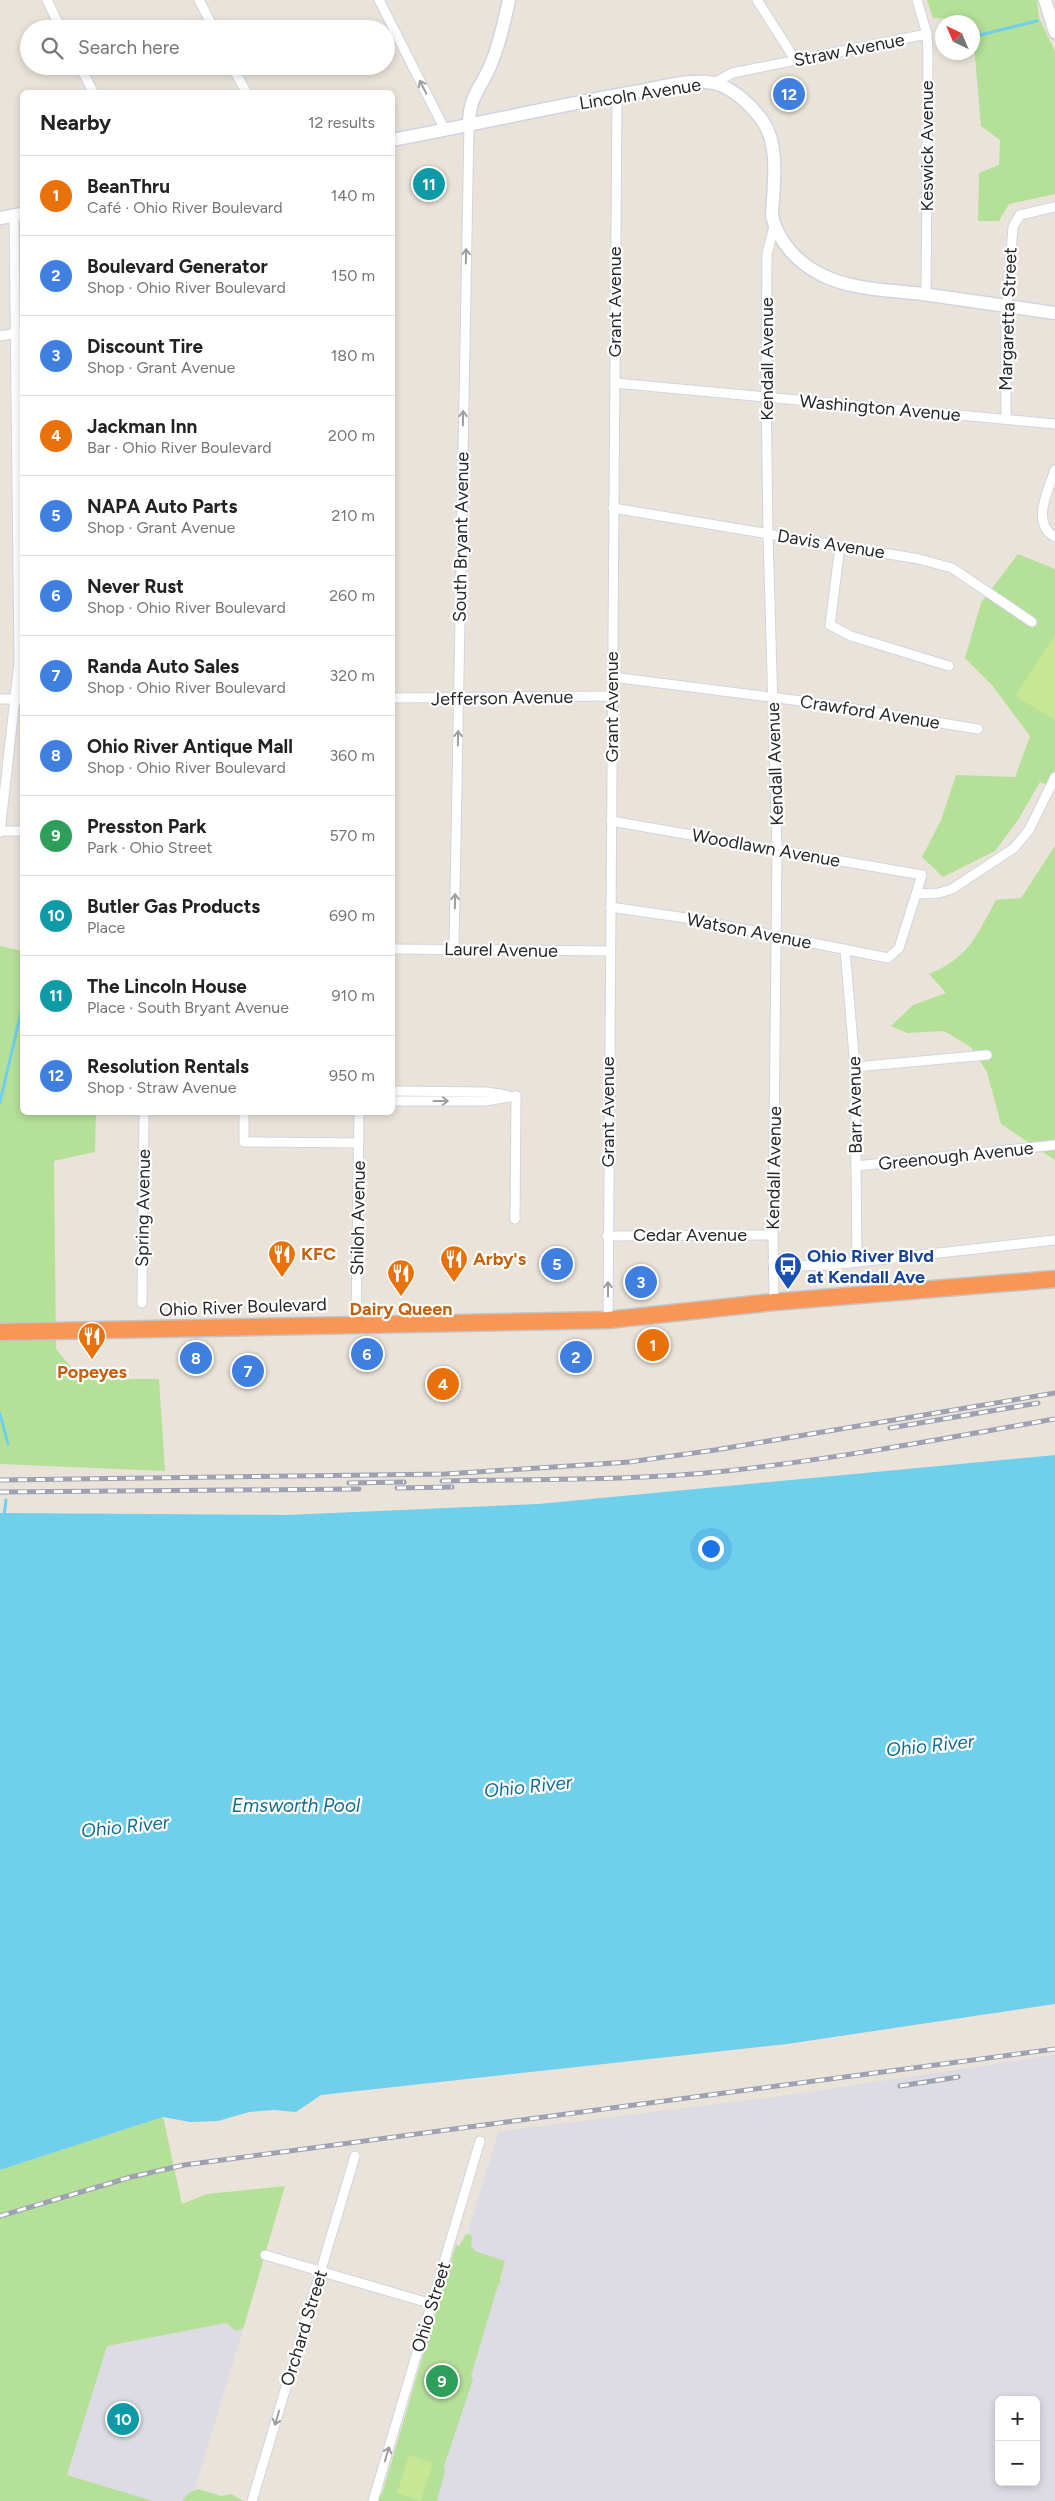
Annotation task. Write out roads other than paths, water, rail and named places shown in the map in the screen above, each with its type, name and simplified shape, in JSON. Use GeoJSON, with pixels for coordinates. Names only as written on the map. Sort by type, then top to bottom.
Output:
{"type":"FeatureCollection","features":[{"type":"Feature","properties":{"kind":"highway","name":"Ohio River Boulevard"},"geometry":{"type":"LineString","coordinates":[[0,1332],[608,1320],[774,1302],[1055,1279]]}},
{"type":"Feature","properties":{"kind":"street"},"geometry":{"type":"LineString","coordinates":[[47,0],[57,20]]}},
{"type":"Feature","properties":{"kind":"street"},"geometry":{"type":"LineString","coordinates":[[199,0],[209,20]]}},
{"type":"Feature","properties":{"kind":"street"},"geometry":{"type":"LineString","coordinates":[[379,0],[389,20]]}},
{"type":"Feature","properties":{"kind":"street"},"geometry":{"type":"LineString","coordinates":[[468,126],[469,108],[499,43],[509,0]]}},
{"type":"Feature","properties":{"kind":"street"},"geometry":{"type":"LineString","coordinates":[[757,0],[796,61]]}},
{"type":"Feature","properties":{"kind":"street","name":"Keswick Avenue"},"geometry":{"type":"LineString","coordinates":[[917,0],[927,34],[926,294]]}},
{"type":"Feature","properties":{"kind":"street"},"geometry":{"type":"LineString","coordinates":[[1045,0],[1055,32]]}},
{"type":"Feature","properties":{"kind":"street"},"geometry":{"type":"LineString","coordinates":[[395,32],[445,130]]}},
{"type":"Feature","properties":{"kind":"street","name":"Straw Avenue"},"geometry":{"type":"LineString","coordinates":[[715,83],[732,73],[927,34]]}},
{"type":"Feature","properties":{"kind":"street"},"geometry":{"type":"LineString","coordinates":[[84,75],[92,90]]}},
{"type":"Feature","properties":{"kind":"street"},"geometry":{"type":"LineString","coordinates":[[237,75],[245,90]]}},
{"type":"Feature","properties":{"kind":"street","name":"Lincoln Avenue"},"geometry":{"type":"LineString","coordinates":[[395,139],[617,95],[692,82],[715,83],[747,103],[764,124],[774,155],[772,216],[774,226]]}},
{"type":"Feature","properties":{"kind":"street","name":"Grant Avenue"},"geometry":{"type":"LineString","coordinates":[[608,1320],[607,1236],[617,95]]}},
{"type":"Feature","properties":{"kind":"street","name":"South Bryant Avenue"},"geometry":{"type":"LineString","coordinates":[[454,949],[468,126]]}},
{"type":"Feature","properties":{"kind":"street","name":"Margaretta Street"},"geometry":{"type":"LineString","coordinates":[[1006,419],[1010,238],[1016,219],[1025,213],[1055,207]]}},
{"type":"Feature","properties":{"kind":"street"},"geometry":{"type":"LineString","coordinates":[[0,218],[18,215],[17,333],[20,505],[19,699],[0,831],[20,831]]}},
{"type":"Feature","properties":{"kind":"street"},"geometry":{"type":"LineString","coordinates":[[774,226],[790,250],[802,262],[823,276],[858,286],[1055,313]]}},
{"type":"Feature","properties":{"kind":"street","name":"Kendall Avenue"},"geometry":{"type":"LineString","coordinates":[[774,226],[767,254],[766,397],[777,850],[774,1302]]}},
{"type":"Feature","properties":{"kind":"street"},"geometry":{"type":"LineString","coordinates":[[0,336],[17,333]]}},
{"type":"Feature","properties":{"kind":"street","name":"Washington Avenue"},"geometry":{"type":"LineString","coordinates":[[615,383],[1055,424]]}},
{"type":"Feature","properties":{"kind":"street"},"geometry":{"type":"LineString","coordinates":[[1055,470],[1045,497],[1043,511],[1048,532],[1055,537]]}},
{"type":"Feature","properties":{"kind":"street","name":"Davis Avenue"},"geometry":{"type":"LineString","coordinates":[[614,508],[919,559],[952,568],[1032,622]]}},
{"type":"Feature","properties":{"kind":"street"},"geometry":{"type":"LineString","coordinates":[[840,546],[830,626],[850,636],[949,666]]}},
{"type":"Feature","properties":{"kind":"street","name":"Crawford Avenue"},"geometry":{"type":"LineString","coordinates":[[612,677],[773,698],[978,729]]}},
{"type":"Feature","properties":{"kind":"street","name":"Jefferson Avenue"},"geometry":{"type":"LineString","coordinates":[[395,698],[458,699],[612,696]]}},
{"type":"Feature","properties":{"kind":"street"},"geometry":{"type":"LineString","coordinates":[[0,699],[19,699]]}},
{"type":"Feature","properties":{"kind":"street"},"geometry":{"type":"LineString","coordinates":[[917,894],[939,893],[952,889],[1014,848],[1028,830],[1055,777]]}},
{"type":"Feature","properties":{"kind":"street","name":"Woodlawn Avenue"},"geometry":{"type":"LineString","coordinates":[[611,821],[922,874],[917,894]]}},
{"type":"Feature","properties":{"kind":"street","name":"Watson Avenue"},"geometry":{"type":"LineString","coordinates":[[610,908],[693,919],[888,958],[899,948],[917,894]]}},
{"type":"Feature","properties":{"kind":"street","name":"Laurel Avenue"},"geometry":{"type":"LineString","coordinates":[[395,949],[610,951]]}},
{"type":"Feature","properties":{"kind":"street","name":"Barr Avenue"},"geometry":{"type":"LineString","coordinates":[[845,949],[855,1068],[857,1261]]}},
{"type":"Feature","properties":{"kind":"street"},"geometry":{"type":"LineString","coordinates":[[855,1068],[987,1056]]}},
{"type":"Feature","properties":{"kind":"street"},"geometry":{"type":"LineString","coordinates":[[395,1091],[486,1092],[516,1096]]}},
{"type":"Feature","properties":{"kind":"street"},"geometry":{"type":"LineString","coordinates":[[395,1101],[485,1101],[516,1096]]}},
{"type":"Feature","properties":{"kind":"street"},"geometry":{"type":"LineString","coordinates":[[515,1219],[516,1096]]}},
{"type":"Feature","properties":{"kind":"street","name":"Spring Avenue"},"geometry":{"type":"LineString","coordinates":[[142,1304],[144,1115]]}},
{"type":"Feature","properties":{"kind":"street"},"geometry":{"type":"LineString","coordinates":[[244,1115],[244,1142],[359,1143]]}},
{"type":"Feature","properties":{"kind":"street","name":"Shiloh Avenue"},"geometry":{"type":"LineString","coordinates":[[356,1324],[359,1115]]}},
{"type":"Feature","properties":{"kind":"street","name":"Greenough Avenue"},"geometry":{"type":"LineString","coordinates":[[856,1166],[1055,1145]]}},
{"type":"Feature","properties":{"kind":"street","name":"Cedar Avenue"},"geometry":{"type":"LineString","coordinates":[[607,1236],[773,1235]]}},
{"type":"Feature","properties":{"kind":"street"},"geometry":{"type":"LineString","coordinates":[[773,1262],[794,1266],[831,1265],[1055,1240]]}},
{"type":"Feature","properties":{"kind":"street","name":"Ohio Street"},"geometry":{"type":"LineString","coordinates":[[373,2501],[480,2141]]}},
{"type":"Feature","properties":{"kind":"street","name":"Orchard Street"},"geometry":{"type":"LineString","coordinates":[[252,2501],[355,2156]]}},
{"type":"Feature","properties":{"kind":"street"},"geometry":{"type":"LineString","coordinates":[[265,2255],[432,2304]]}},
{"type":"Feature","properties":{"kind":"water","name":"Emsworth Pool"},"geometry":{"type":"Polygon","coordinates":[[[1055,1455],[1055,2004],[787,2044],[321,2095],[296,2112],[274,2110],[249,2112],[218,2121],[190,2122],[163,2117],[0,2170],[0,1513],[287,1515],[538,1504],[1055,1455]]]}},
{"type":"Feature","properties":{"kind":"waterway"},"geometry":{"type":"LineString","coordinates":[[980,35],[1037,21]]}},
{"type":"Feature","properties":{"kind":"waterway"},"geometry":{"type":"LineString","coordinates":[[0,1102],[20,1017]]}},
{"type":"Feature","properties":{"kind":"waterway"},"geometry":{"type":"LineString","coordinates":[[0,1414],[8,1444]]}},
{"type":"Feature","properties":{"kind":"waterway"},"geometry":{"type":"LineString","coordinates":[[4,1517],[6,1500]]}},
{"type":"Feature","properties":{"kind":"railway"},"geometry":{"type":"LineString","coordinates":[[0,1480],[445,1474],[629,1462],[715,1450],[1055,1393]]}},
{"type":"Feature","properties":{"kind":"railway"},"geometry":{"type":"LineString","coordinates":[[890,1428],[1038,1403]]}},
{"type":"Feature","properties":{"kind":"railway"},"geometry":{"type":"LineString","coordinates":[[442,1481],[620,1478],[726,1471],[850,1454],[1055,1419]]}},
{"type":"Feature","properties":{"kind":"railway"},"geometry":{"type":"LineString","coordinates":[[349,1483],[404,1482]]}},
{"type":"Feature","properties":{"kind":"railway"},"geometry":{"type":"LineString","coordinates":[[397,1488],[452,1487]]}},
{"type":"Feature","properties":{"kind":"railway"},"geometry":{"type":"LineString","coordinates":[[0,1492],[359,1489]]}},
{"type":"Feature","properties":{"kind":"railway"},"geometry":{"type":"LineString","coordinates":[[0,2216],[131,2177],[184,2165],[1055,2049]]}},
{"type":"Feature","properties":{"kind":"railway"},"geometry":{"type":"LineString","coordinates":[[900,2086],[958,2077]]}},
{"type":"Feature","properties":{"kind":"place","name":"Resolution Rentals"},"geometry":{"type":"Point","coordinates":[789,94]}},
{"type":"Feature","properties":{"kind":"place","name":"The Lincoln House"},"geometry":{"type":"Point","coordinates":[429,184]}},
{"type":"Feature","properties":{"kind":"place","name":"NAPA Auto Parts"},"geometry":{"type":"Point","coordinates":[557,1264]}},
{"type":"Feature","properties":{"kind":"place","name":"KFC"},"geometry":{"type":"Point","coordinates":[282,1278]}},
{"type":"Feature","properties":{"kind":"place","name":"Discount Tire"},"geometry":{"type":"Point","coordinates":[641,1282]}},
{"type":"Feature","properties":{"kind":"place","name":"Arby's"},"geometry":{"type":"Point","coordinates":[454,1283]}},
{"type":"Feature","properties":{"kind":"place","name":"Ohio River Blvd at Kendall Ave"},"geometry":{"type":"Point","coordinates":[788,1290]}},
{"type":"Feature","properties":{"kind":"place","name":"Dairy Queen"},"geometry":{"type":"Point","coordinates":[401,1297]}},
{"type":"Feature","properties":{"kind":"place","name":"BeanThru"},"geometry":{"type":"Point","coordinates":[653,1345]}},
{"type":"Feature","properties":{"kind":"place","name":"Never Rust"},"geometry":{"type":"Point","coordinates":[367,1354]}},
{"type":"Feature","properties":{"kind":"place","name":"Boulevard Generator"},"geometry":{"type":"Point","coordinates":[576,1357]}},
{"type":"Feature","properties":{"kind":"place","name":"Ohio River Antique Mall"},"geometry":{"type":"Point","coordinates":[196,1358]}},
{"type":"Feature","properties":{"kind":"place","name":"Popeyes"},"geometry":{"type":"Point","coordinates":[92,1360]}},
{"type":"Feature","properties":{"kind":"place","name":"Randa Auto Sales"},"geometry":{"type":"Point","coordinates":[248,1371]}},
{"type":"Feature","properties":{"kind":"place","name":"Jackman Inn"},"geometry":{"type":"Point","coordinates":[443,1384]}},
{"type":"Feature","properties":{"kind":"place","name":"Presston Park"},"geometry":{"type":"Point","coordinates":[442,2381]}},
{"type":"Feature","properties":{"kind":"place","name":"Butler Gas Products"},"geometry":{"type":"Point","coordinates":[123,2419]}},
{"type":"Feature","properties":{"kind":"water label","name":"Ohio River"},"geometry":{"type":"Point","coordinates":[930,1745]}},
{"type":"Feature","properties":{"kind":"water label","name":"Ohio River"},"geometry":{"type":"Point","coordinates":[528,1786]}},
{"type":"Feature","properties":{"kind":"water label","name":"Ohio River"},"geometry":{"type":"Point","coordinates":[125,1826]}}]}
